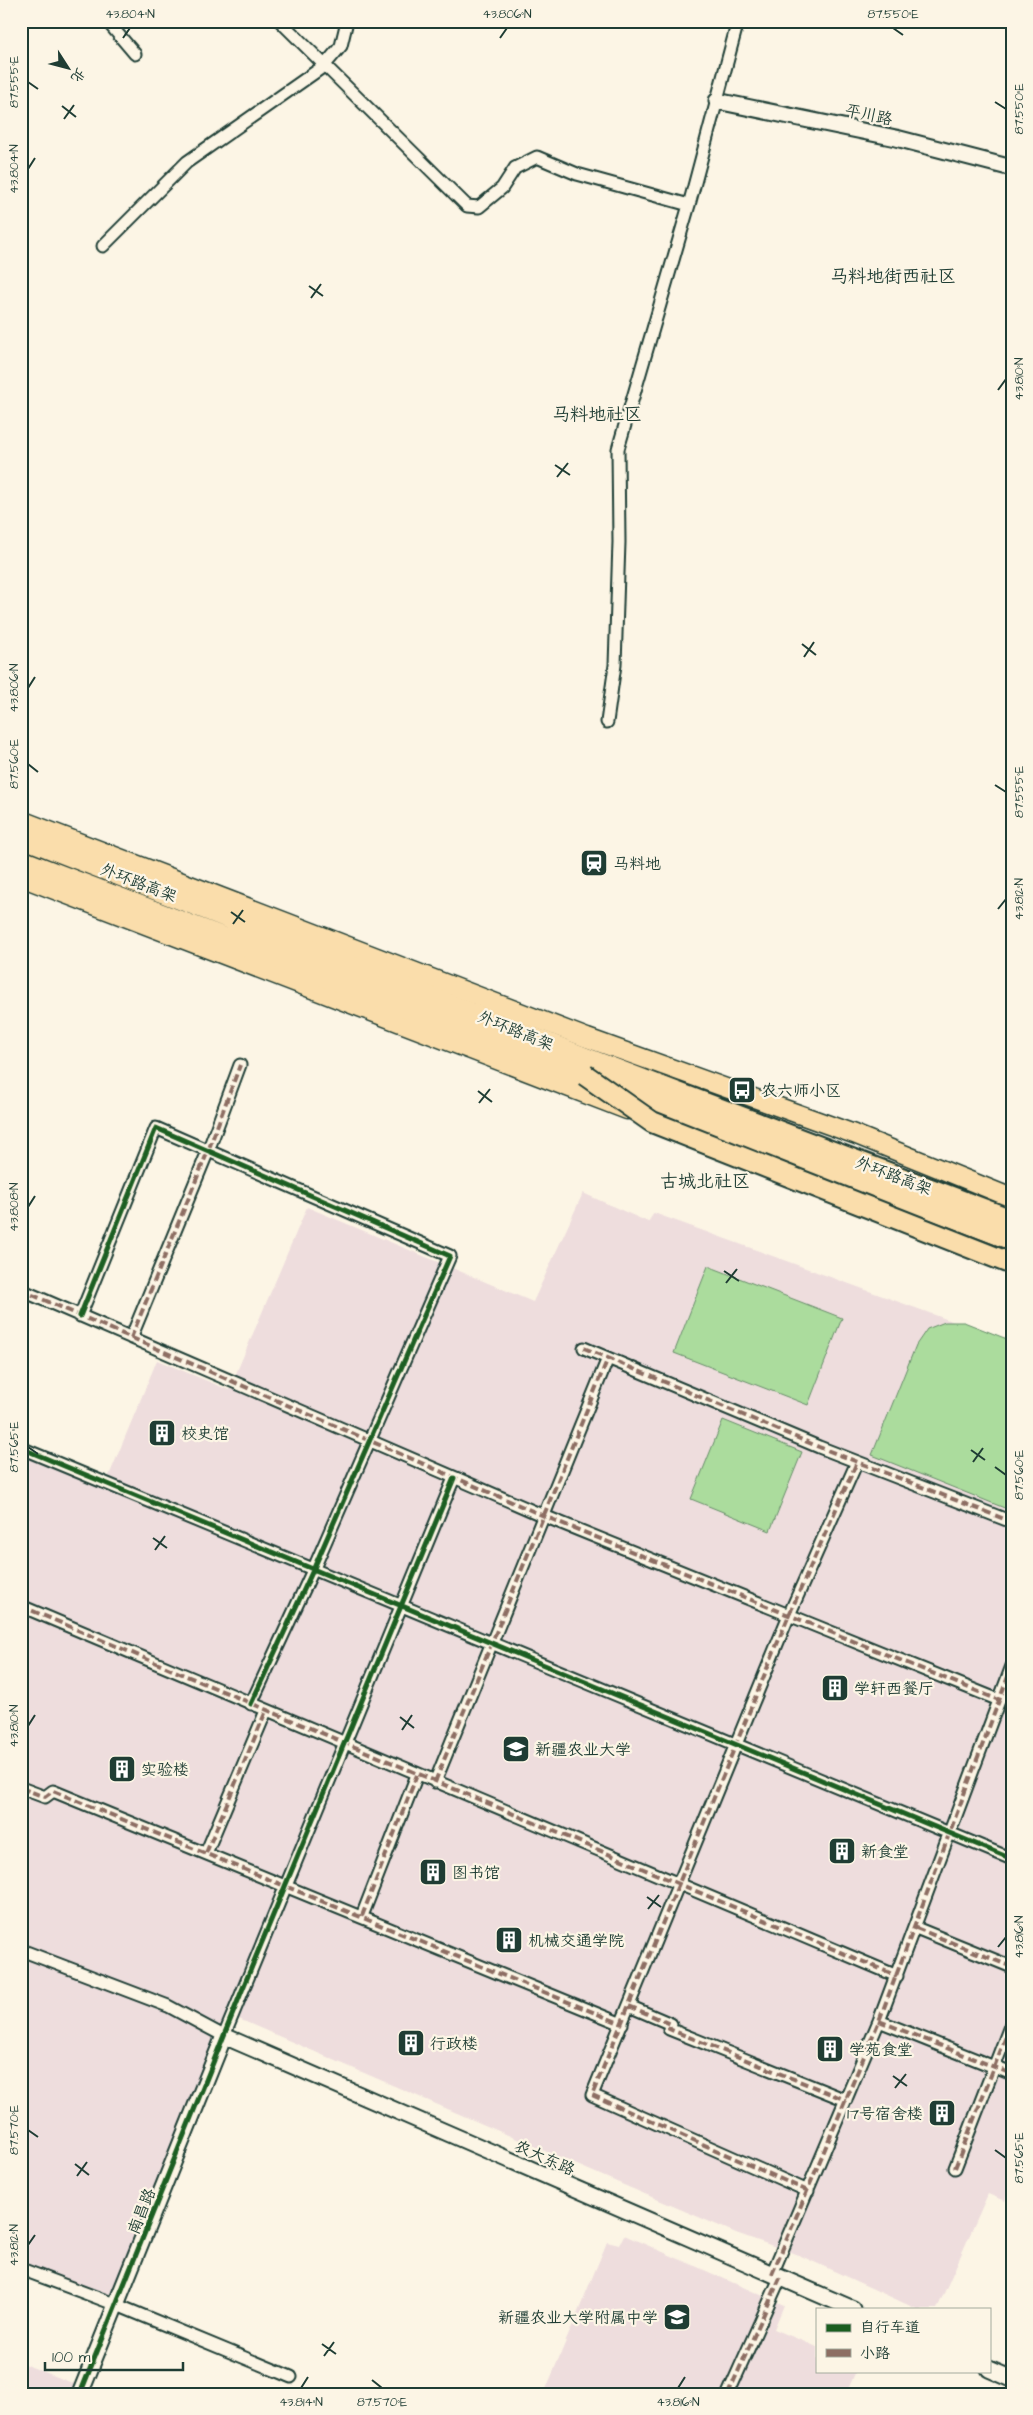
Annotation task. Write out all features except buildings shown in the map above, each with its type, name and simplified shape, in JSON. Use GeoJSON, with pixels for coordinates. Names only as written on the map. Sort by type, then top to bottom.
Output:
{"type":"FeatureCollection","features":[{"type":"Feature","properties":{"kind":"highway","name":"外环路高架"},"geometry":{"type":"LineString","coordinates":[[21,837],[581,1056],[1012,1220]]}},
{"type":"Feature","properties":{"kind":"highway","name":"外环路高架"},"geometry":{"type":"LineString","coordinates":[[21,860],[1012,1240]]}},
{"type":"Feature","properties":{"kind":"highway"},"geometry":{"type":"LineString","coordinates":[[585,1076],[652,1122],[1012,1264]]}},
{"type":"Feature","properties":{"kind":"main road","name":"平川路"},"geometry":{"type":"LineString","coordinates":[[718,101],[896,138],[1012,168]]}},
{"type":"Feature","properties":{"kind":"main road"},"geometry":{"type":"LineString","coordinates":[[21,820],[588,1038],[854,1134],[1012,1198]]}},
{"type":"Feature","properties":{"kind":"main road"},"geometry":{"type":"LineString","coordinates":[[21,877],[582,1092],[905,1222],[1012,1254]]}},
{"type":"Feature","properties":{"kind":"main road","name":"农大东路"},"geometry":{"type":"LineString","coordinates":[[224,2036],[850,2308]]}},
{"type":"Feature","properties":{"kind":"main road","name":"南昌路"},"geometry":{"type":"LineString","coordinates":[[80,2394],[224,2036]]}},
{"type":"Feature","properties":{"kind":"main road"},"geometry":{"type":"LineString","coordinates":[[990,2369],[1012,2378]]}},
{"type":"Feature","properties":{"kind":"street"},"geometry":{"type":"LineString","coordinates":[[106,21],[135,54]]}},
{"type":"Feature","properties":{"kind":"street"},"geometry":{"type":"LineString","coordinates":[[280,21],[467,206],[479,207],[502,188],[515,168],[537,157],[577,174],[689,205]]}},
{"type":"Feature","properties":{"kind":"street"},"geometry":{"type":"LineString","coordinates":[[103,246],[187,162],[324,66],[341,46],[347,21]]}},
{"type":"Feature","properties":{"kind":"street"},"geometry":{"type":"LineString","coordinates":[[607,722],[615,655],[619,542],[618,449],[689,205],[738,21]]}},
{"type":"Feature","properties":{"kind":"street"},"geometry":{"type":"LineString","coordinates":[[131,1338],[208,1151],[240,1065]]}},
{"type":"Feature","properties":{"kind":"street"},"geometry":{"type":"LineString","coordinates":[[80,1316],[156,1128],[450,1256],[314,1568],[251,1704]]}},
{"type":"Feature","properties":{"kind":"street"},"geometry":{"type":"LineString","coordinates":[[21,1290],[544,1516],[999,1700]]}},
{"type":"Feature","properties":{"kind":"street"},"geometry":{"type":"LineString","coordinates":[[584,1348],[857,1462],[1012,1522]]}},
{"type":"Feature","properties":{"kind":"street"},"geometry":{"type":"LineString","coordinates":[[434,1782],[608,1358]]}},
{"type":"Feature","properties":{"kind":"street"},"geometry":{"type":"LineString","coordinates":[[21,1448],[1012,1859]]}},
{"type":"Feature","properties":{"kind":"street"},"geometry":{"type":"LineString","coordinates":[[808,2190],[592,2095],[789,1615],[857,1462]]}},
{"type":"Feature","properties":{"kind":"street"},"geometry":{"type":"LineString","coordinates":[[21,1950],[168,2006],[224,2036],[454,1478]]}},
{"type":"Feature","properties":{"kind":"street"},"geometry":{"type":"LineString","coordinates":[[21,1606],[417,1775],[897,1976]]}},
{"type":"Feature","properties":{"kind":"street"},"geometry":{"type":"LineString","coordinates":[[728,2394],[776,2276],[808,2190],[916,1928],[1012,1666]]}},
{"type":"Feature","properties":{"kind":"street"},"geometry":{"type":"LineString","coordinates":[[206,1853],[266,1711]]}},
{"type":"Feature","properties":{"kind":"street"},"geometry":{"type":"LineString","coordinates":[[362,1916],[417,1775]]}},
{"type":"Feature","properties":{"kind":"street"},"geometry":{"type":"LineString","coordinates":[[21,1788],[45,1798],[53,1791],[622,2024]]}},
{"type":"Feature","properties":{"kind":"street"},"geometry":{"type":"LineString","coordinates":[[916,1928],[1012,1967]]}},
{"type":"Feature","properties":{"kind":"street"},"geometry":{"type":"LineString","coordinates":[[629,2006],[671,2024],[669,2029],[846,2100]]}},
{"type":"Feature","properties":{"kind":"street"},"geometry":{"type":"LineString","coordinates":[[879,2021],[1012,2074]]}},
{"type":"Feature","properties":{"kind":"street"},"geometry":{"type":"LineString","coordinates":[[955,2168],[1012,2021]]}},
{"type":"Feature","properties":{"kind":"street"},"geometry":{"type":"LineString","coordinates":[[21,2269],[117,2305],[291,2377]]}},
{"type":"Feature","properties":{"kind":"shaded area","name":"新疆农业大学"},"geometry":{"type":"Polygon","coordinates":[[[583,1193],[648,1222],[654,1213],[1012,1343],[1012,2183],[1005,2201],[988,2194],[937,2308],[915,2308],[801,2256],[736,2233],[232,2016],[117,2305],[21,2270],[21,1448],[106,1483],[157,1360],[229,1390],[307,1207],[533,1302],[583,1193]]]}},
{"type":"Feature","properties":{"kind":"shaded area","name":"新疆农业大学附属中学"},"geometry":{"type":"Polygon","coordinates":[[[624,2235],[784,2305],[774,2329],[816,2347],[816,2372],[856,2372],[846,2394],[544,2394],[607,2242],[619,2245],[624,2235]]]}},
{"type":"Feature","properties":{"kind":"shaded area"},"geometry":{"type":"Polygon","coordinates":[[[21,2363],[83,2387],[80,2394],[21,2394],[21,2363]]]}},
{"type":"Feature","properties":{"kind":"green space"},"geometry":{"type":"Polygon","coordinates":[[[708,1266],[842,1318],[808,1405],[674,1353],[708,1266]]]}},
{"type":"Feature","properties":{"kind":"green space"},"geometry":{"type":"Polygon","coordinates":[[[945,1322],[964,1322],[1012,1341],[1012,1511],[872,1455],[916,1345],[927,1329],[945,1322]]]}},
{"type":"Feature","properties":{"kind":"green space"},"geometry":{"type":"Polygon","coordinates":[[[723,1420],[802,1452],[770,1531],[691,1499],[723,1420]]]}},
{"type":"Feature","properties":{"kind":"marked path"},"geometry":{"type":"LineString","coordinates":[[131,1338],[208,1151],[240,1065]]}},
{"type":"Feature","properties":{"kind":"marked path"},"geometry":{"type":"LineString","coordinates":[[21,1290],[544,1516],[999,1700]]}},
{"type":"Feature","properties":{"kind":"marked path"},"geometry":{"type":"LineString","coordinates":[[584,1348],[819,1447],[1012,1522]]}},
{"type":"Feature","properties":{"kind":"marked path"},"geometry":{"type":"LineString","coordinates":[[435,1782],[608,1358]]}},
{"type":"Feature","properties":{"kind":"marked path"},"geometry":{"type":"LineString","coordinates":[[808,2191],[592,2095],[789,1615],[857,1462]]}},
{"type":"Feature","properties":{"kind":"marked path"},"geometry":{"type":"LineString","coordinates":[[21,1606],[897,1976]]}},
{"type":"Feature","properties":{"kind":"marked path"},"geometry":{"type":"LineString","coordinates":[[772,2274],[879,2021],[1012,1666]]}},
{"type":"Feature","properties":{"kind":"marked path"},"geometry":{"type":"LineString","coordinates":[[206,1853],[266,1711]]}},
{"type":"Feature","properties":{"kind":"marked path"},"geometry":{"type":"LineString","coordinates":[[362,1916],[417,1775]]}},
{"type":"Feature","properties":{"kind":"marked path"},"geometry":{"type":"LineString","coordinates":[[21,1788],[45,1797],[53,1791],[622,2024]]}},
{"type":"Feature","properties":{"kind":"marked path"},"geometry":{"type":"LineString","coordinates":[[916,1928],[1012,1967]]}},
{"type":"Feature","properties":{"kind":"marked path"},"geometry":{"type":"LineString","coordinates":[[629,2006],[671,2024],[669,2029],[846,2100]]}},
{"type":"Feature","properties":{"kind":"marked path"},"geometry":{"type":"LineString","coordinates":[[879,2021],[1012,2074]]}},
{"type":"Feature","properties":{"kind":"marked path"},"geometry":{"type":"LineString","coordinates":[[955,2168],[1012,2021]]}},
{"type":"Feature","properties":{"kind":"marked path"},"geometry":{"type":"LineString","coordinates":[[728,2394],[780,2278]]}},
{"type":"Feature","properties":{"kind":"cycle path"},"geometry":{"type":"LineString","coordinates":[[80,1316],[156,1128],[450,1256],[314,1568],[251,1704]]}},
{"type":"Feature","properties":{"kind":"cycle path"},"geometry":{"type":"LineString","coordinates":[[21,1448],[1012,1859]]}},
{"type":"Feature","properties":{"kind":"cycle path"},"geometry":{"type":"LineString","coordinates":[[80,2394],[245,1983],[454,1478]]}},
{"type":"Feature","properties":{"kind":"place","name":"马料地"},"geometry":{"type":"Point","coordinates":[594,863]}},
{"type":"Feature","properties":{"kind":"place","name":"农六师小区"},"geometry":{"type":"Point","coordinates":[742,1090]}},
{"type":"Feature","properties":{"kind":"place","name":"校史馆"},"geometry":{"type":"Point","coordinates":[162,1433]}},
{"type":"Feature","properties":{"kind":"place","name":"学轩西餐厅"},"geometry":{"type":"Point","coordinates":[835,1688]}},
{"type":"Feature","properties":{"kind":"place","name":"新疆农业大学"},"geometry":{"type":"Point","coordinates":[516,1749]}},
{"type":"Feature","properties":{"kind":"place","name":"实验楼"},"geometry":{"type":"Point","coordinates":[122,1769]}},
{"type":"Feature","properties":{"kind":"place","name":"新食堂"},"geometry":{"type":"Point","coordinates":[842,1851]}},
{"type":"Feature","properties":{"kind":"place","name":"图书馆"},"geometry":{"type":"Point","coordinates":[433,1872]}},
{"type":"Feature","properties":{"kind":"place","name":"机械交通学院"},"geometry":{"type":"Point","coordinates":[509,1940]}},
{"type":"Feature","properties":{"kind":"place","name":"行政楼"},"geometry":{"type":"Point","coordinates":[411,2043]}},
{"type":"Feature","properties":{"kind":"place","name":"学苑食堂"},"geometry":{"type":"Point","coordinates":[830,2049]}},
{"type":"Feature","properties":{"kind":"place","name":"17号宿舍楼"},"geometry":{"type":"Point","coordinates":[942,2113]}},
{"type":"Feature","properties":{"kind":"place","name":"新疆农业大学附属中学"},"geometry":{"type":"Point","coordinates":[677,2317]}},
{"type":"Feature","properties":{"kind":"district","name":"马料地街西社区"},"geometry":{"type":"Point","coordinates":[893,276]}},
{"type":"Feature","properties":{"kind":"district","name":"马料地社区"},"geometry":{"type":"Point","coordinates":[597,414]}},
{"type":"Feature","properties":{"kind":"district","name":"古城北社区"},"geometry":{"type":"Point","coordinates":[705,1181]}}]}
